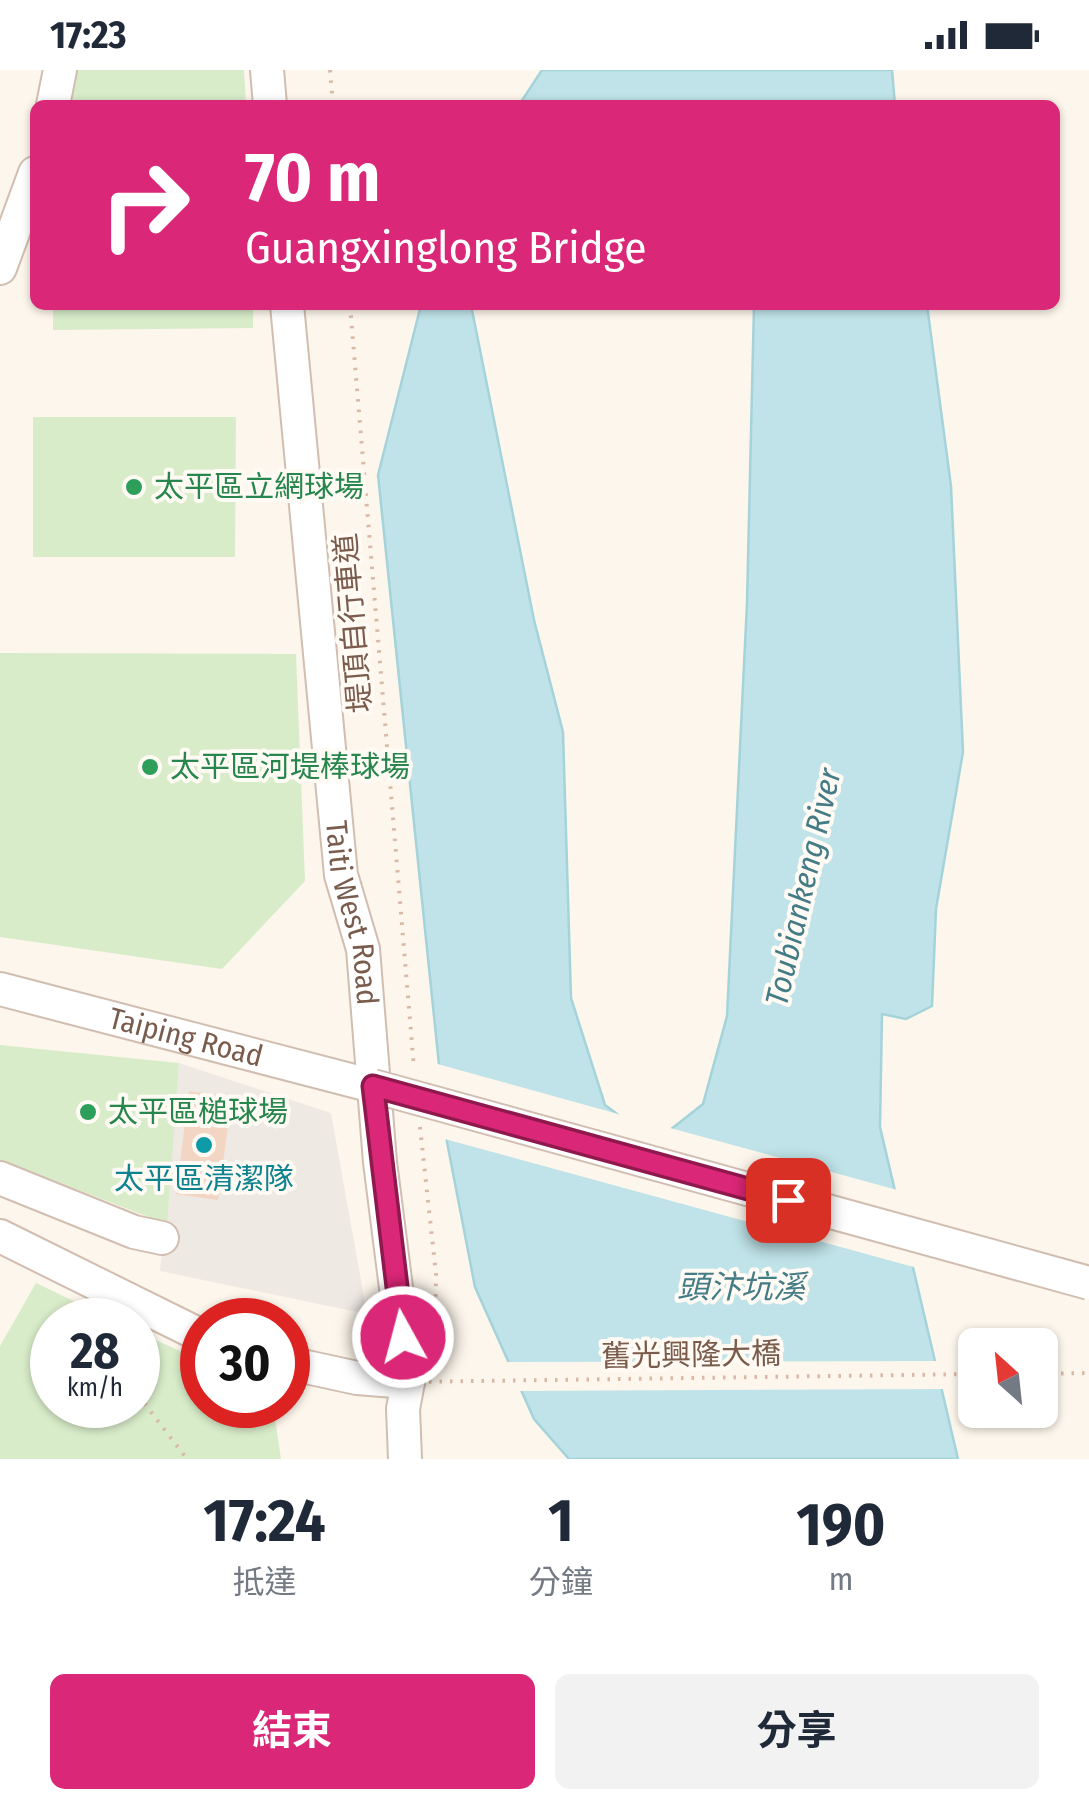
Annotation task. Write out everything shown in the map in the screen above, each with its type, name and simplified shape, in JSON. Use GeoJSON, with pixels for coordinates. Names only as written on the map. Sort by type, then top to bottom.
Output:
{"type":"FeatureCollection","features":[{"type":"Feature","properties":{"kind":"street"},"geometry":{"type":"LineString","coordinates":[[54,100],[60,70]]}},
{"type":"Feature","properties":{"kind":"street"},"geometry":{"type":"LineString","coordinates":[[267,70],[270,100]]}},
{"type":"Feature","properties":{"kind":"street"},"geometry":{"type":"LineString","coordinates":[[0,268],[30,187]]}},
{"type":"Feature","properties":{"kind":"street","name":"Taiti West Road"},"geometry":{"type":"LineString","coordinates":[[287,310],[342,875],[363,950],[373,1086],[426,1379],[403,1409],[405,1459]]}},
{"type":"Feature","properties":{"kind":"street","name":"Taiping Road"},"geometry":{"type":"LineString","coordinates":[[0,989],[373,1086],[1089,1283]]}},
{"type":"Feature","properties":{"kind":"street"},"geometry":{"type":"LineString","coordinates":[[0,1178],[134,1232],[162,1238]]}},
{"type":"Feature","properties":{"kind":"street"},"geometry":{"type":"LineString","coordinates":[[0,1236],[180,1325]]}},
{"type":"Feature","properties":{"kind":"street"},"geometry":{"type":"LineString","coordinates":[[310,1368],[357,1378],[426,1379]]}},
{"type":"Feature","properties":{"kind":"path"},"geometry":{"type":"LineString","coordinates":[[330,70],[333,100]]}},
{"type":"Feature","properties":{"kind":"path","name":"堤頂自行車道"},"geometry":{"type":"LineString","coordinates":[[350,310],[415,1074]]}},
{"type":"Feature","properties":{"kind":"path"},"geometry":{"type":"LineString","coordinates":[[418,1110],[436,1274],[435,1355]]}},
{"type":"Feature","properties":{"kind":"path","name":"舊光興隆大橋"},"geometry":{"type":"LineString","coordinates":[[426,1379],[958,1374]]}},
{"type":"Feature","properties":{"kind":"path"},"geometry":{"type":"LineString","coordinates":[[1058,1374],[1089,1374]]}},
{"type":"Feature","properties":{"kind":"path"},"geometry":{"type":"LineString","coordinates":[[160,1424],[187,1459]]}},
{"type":"Feature","properties":{"kind":"shaded area","name":"太平區清潔隊"},"geometry":{"type":"Polygon","coordinates":[[[179,1063],[331,1113],[367,1314],[310,1302],[310,1298],[290,1298],[160,1271],[179,1063]]]}},
{"type":"Feature","properties":{"kind":"green space"},"geometry":{"type":"Polygon","coordinates":[[[66,70],[244,70],[246,100],[63,100],[66,70]]]}},
{"type":"Feature","properties":{"kind":"green space"},"geometry":{"type":"Polygon","coordinates":[[[53,310],[253,310],[253,328],[53,330],[53,310]]]}},
{"type":"Feature","properties":{"kind":"green space","name":"太平區立網球場"},"geometry":{"type":"Polygon","coordinates":[[[33,417],[236,417],[235,557],[33,557],[33,417]]]}},
{"type":"Feature","properties":{"kind":"green space","name":"太平區河堤棒球場"},"geometry":{"type":"Polygon","coordinates":[[[0,653],[296,654],[305,881],[222,969],[0,937],[0,653]]]}},
{"type":"Feature","properties":{"kind":"green space","name":"太平區槌球場"},"geometry":{"type":"Polygon","coordinates":[[[0,1045],[179,1063],[167,1224],[0,1160],[0,1045]]]}},
{"type":"Feature","properties":{"kind":"green space"},"geometry":{"type":"Polygon","coordinates":[[[36,1283],[67,1298],[30,1298],[30,1428],[160,1428],[160,1342],[180,1351],[180,1428],[276,1428],[281,1459],[0,1459],[0,1346],[36,1283]]]}},
{"type":"Feature","properties":{"kind":"water"},"geometry":{"type":"Polygon","coordinates":[[[542,70],[892,70],[895,100],[522,100],[542,70]]]}},
{"type":"Feature","properties":{"kind":"water","name":"頭汴坑溪"},"geometry":{"type":"Polygon","coordinates":[[[420,310],[472,310],[534,620],[563,732],[571,998],[605,1105],[644,1134],[670,1130],[703,1104],[727,1016],[747,603],[754,310],[928,310],[951,486],[963,752],[936,909],[932,1006],[906,1019],[882,1014],[880,1127],[958,1459],[569,1459],[534,1419],[475,1287],[447,1142],[378,475],[420,310]]]}},
{"type":"Feature","properties":{"kind":"pier"},"geometry":{"type":"Polygon","coordinates":[[[434,1063],[629,1117],[645,1129],[663,1126],[901,1191],[921,1269],[441,1138],[434,1063]]]}},
{"type":"Feature","properties":{"kind":"pier"},"geometry":{"type":"Polygon","coordinates":[[[941,1361],[948,1389],[516,1391],[503,1362],[941,1361]]]}},
{"type":"Feature","properties":{"kind":"building","name":"太平區清潔隊"},"geometry":{"type":"Polygon","coordinates":[[[189,1091],[232,1097],[218,1200],[176,1194],[189,1091]]]}},
{"type":"Feature","properties":{"kind":"place","name":"太平區立網球場"},"geometry":{"type":"Point","coordinates":[134,487]}},
{"type":"Feature","properties":{"kind":"place","name":"太平區河堤棒球場"},"geometry":{"type":"Point","coordinates":[150,767]}},
{"type":"Feature","properties":{"kind":"place","name":"太平區槌球場"},"geometry":{"type":"Point","coordinates":[88,1112]}},
{"type":"Feature","properties":{"kind":"place","name":"太平區清潔隊"},"geometry":{"type":"Point","coordinates":[204,1145]}},
{"type":"Feature","properties":{"kind":"route"},"geometry":{"type":"LineString","coordinates":[[403,1337],[373,1086],[788,1200]]}},
{"type":"Feature","properties":{"kind":"water label","name":"Toubiankeng River"},"geometry":{"type":"Point","coordinates":[803,887]}}]}
